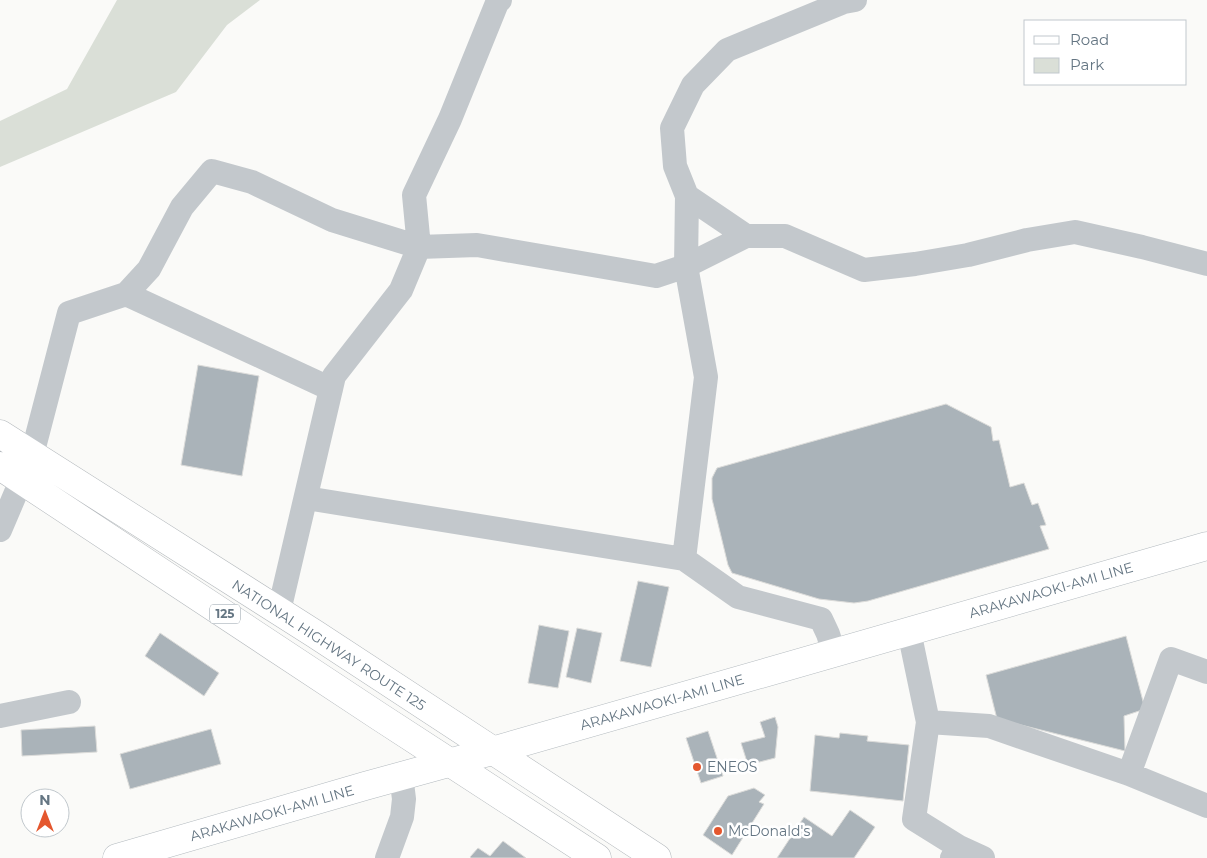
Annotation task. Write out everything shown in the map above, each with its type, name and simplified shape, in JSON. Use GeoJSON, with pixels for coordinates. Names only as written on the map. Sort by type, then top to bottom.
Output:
{"type":"FeatureCollection","features":[{"type":"Feature","properties":{"kind":"main road","name":"NATIONAL HIGHWAY ROUTE 125"},"geometry":{"type":"LineString","coordinates":[[0,434],[279,612],[657,858]]}},
{"type":"Feature","properties":{"kind":"main road","name":"125"},"geometry":{"type":"LineString","coordinates":[[10,473],[597,858]]}},
{"type":"Feature","properties":{"kind":"main road","name":"ARAKAWAOKI-AMI LINE"},"geometry":{"type":"LineString","coordinates":[[117,858],[1207,546]]}},
{"type":"Feature","properties":{"kind":"street"},"geometry":{"type":"LineString","coordinates":[[279,612],[334,376],[401,290],[419,247],[414,195],[450,118],[497,3],[500,0]]}},
{"type":"Feature","properties":{"kind":"street"},"geometry":{"type":"LineString","coordinates":[[684,559],[706,377],[686,266],[687,196],[675,166],[672,128],[692,85],[727,50],[844,2],[856,0]]}},
{"type":"Feature","properties":{"kind":"street"},"geometry":{"type":"LineString","coordinates":[[0,530],[10,473],[32,455],[69,313],[126,294],[149,269],[182,207],[212,172],[252,182],[332,220],[419,247],[477,245],[656,276],[686,266],[746,236],[785,236],[864,270],[968,255],[1027,240],[1076,232],[1207,264]]}},
{"type":"Feature","properties":{"kind":"street"},"geometry":{"type":"LineString","coordinates":[[687,196],[746,236]]}},
{"type":"Feature","properties":{"kind":"street"},"geometry":{"type":"LineString","coordinates":[[126,294],[331,389]]}},
{"type":"Feature","properties":{"kind":"street"},"geometry":{"type":"LineString","coordinates":[[306,498],[684,559],[738,597],[821,619],[834,653]]}},
{"type":"Feature","properties":{"kind":"street"},"geometry":{"type":"LineString","coordinates":[[908,631],[928,722],[914,819],[956,853],[983,858]]}},
{"type":"Feature","properties":{"kind":"street"},"geometry":{"type":"LineString","coordinates":[[1129,774],[1170,659],[1207,672]]}},
{"type":"Feature","properties":{"kind":"street"},"geometry":{"type":"LineString","coordinates":[[0,716],[69,702]]}},
{"type":"Feature","properties":{"kind":"street"},"geometry":{"type":"LineString","coordinates":[[928,722],[989,726],[1129,774],[1207,806]]}},
{"type":"Feature","properties":{"kind":"street"},"geometry":{"type":"LineString","coordinates":[[387,858],[402,817],[404,799],[401,776]]}},
{"type":"Feature","properties":{"kind":"green space"},"geometry":{"type":"Polygon","coordinates":[[[117,0],[260,0],[227,25],[176,92],[0,167],[0,121],[67,89],[117,0]]]}},
{"type":"Feature","properties":{"kind":"building"},"geometry":{"type":"Polygon","coordinates":[[[198,365],[259,376],[242,476],[181,465],[198,365]]]}},
{"type":"Feature","properties":{"kind":"building"},"geometry":{"type":"Polygon","coordinates":[[[946,404],[991,427],[993,441],[999,440],[1010,487],[1024,483],[1032,505],[1038,503],[1046,525],[1040,526],[1049,549],[868,601],[854,603],[819,599],[732,573],[728,565],[712,499],[712,478],[717,468],[946,404]]]}},
{"type":"Feature","properties":{"kind":"building"},"geometry":{"type":"Polygon","coordinates":[[[638,581],[669,587],[651,667],[620,661],[638,581]]]}},
{"type":"Feature","properties":{"kind":"building"},"geometry":{"type":"Polygon","coordinates":[[[539,625],[569,631],[558,688],[528,683],[539,625]]]}},
{"type":"Feature","properties":{"kind":"building"},"geometry":{"type":"Polygon","coordinates":[[[577,628],[602,633],[591,683],[566,677],[577,628]]]}},
{"type":"Feature","properties":{"kind":"building"},"geometry":{"type":"Polygon","coordinates":[[[160,633],[219,673],[204,696],[145,656],[160,633]]]}},
{"type":"Feature","properties":{"kind":"building"},"geometry":{"type":"Polygon","coordinates":[[[1126,636],[1145,709],[1124,716],[1125,751],[997,719],[986,675],[1126,636]]]}},
{"type":"Feature","properties":{"kind":"building"},"geometry":{"type":"Polygon","coordinates":[[[775,717],[778,727],[775,758],[748,765],[741,743],[765,737],[760,722],[775,717]]]}},
{"type":"Feature","properties":{"kind":"building"},"geometry":{"type":"Polygon","coordinates":[[[95,726],[97,752],[22,756],[21,730],[95,726]]]}},
{"type":"Feature","properties":{"kind":"building"},"geometry":{"type":"Polygon","coordinates":[[[211,729],[221,764],[130,789],[120,754],[211,729]]]}},
{"type":"Feature","properties":{"kind":"building"},"geometry":{"type":"Polygon","coordinates":[[[708,731],[723,776],[701,783],[686,738],[708,731]]]}},
{"type":"Feature","properties":{"kind":"building"},"geometry":{"type":"Polygon","coordinates":[[[840,733],[868,736],[867,741],[909,745],[903,801],[810,791],[815,735],[839,738],[840,733]]]}},
{"type":"Feature","properties":{"kind":"building"},"geometry":{"type":"Polygon","coordinates":[[[754,788],[765,795],[759,802],[764,804],[732,855],[703,835],[728,796],[754,788]]]}},
{"type":"Feature","properties":{"kind":"building"},"geometry":{"type":"Polygon","coordinates":[[[850,810],[875,827],[854,858],[777,858],[804,817],[832,836],[850,810]]]}},
{"type":"Feature","properties":{"kind":"building"},"geometry":{"type":"Polygon","coordinates":[[[503,841],[526,858],[470,857],[478,848],[490,856],[503,841]]]}},
{"type":"Feature","properties":{"kind":"place","name":"ENEOS"},"geometry":{"type":"Point","coordinates":[697,767]}},
{"type":"Feature","properties":{"kind":"place","name":"McDonald's"},"geometry":{"type":"Point","coordinates":[718,831]}}]}
